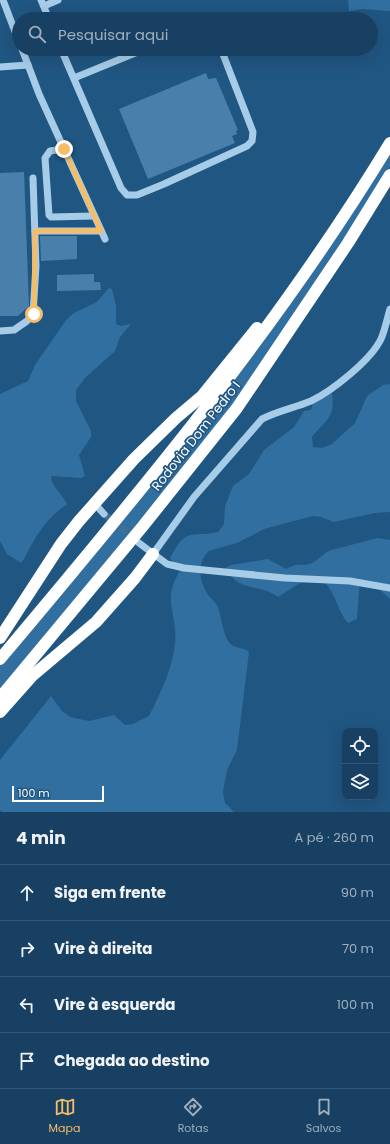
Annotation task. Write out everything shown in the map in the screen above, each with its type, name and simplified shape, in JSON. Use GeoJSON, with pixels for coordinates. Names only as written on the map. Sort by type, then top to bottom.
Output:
{"type":"FeatureCollection","features":[{"type":"Feature","properties":{"kind":"highway","name":"Rodovia Dom Pedro I"},"geometry":{"type":"LineString","coordinates":[[0,659],[203,412],[248,353],[336,231],[390,143]]}},
{"type":"Feature","properties":{"kind":"highway","name":"Rodovia Dom Pedro I"},"geometry":{"type":"LineString","coordinates":[[0,698],[138,532],[237,408],[348,243],[390,175]]}},
{"type":"Feature","properties":{"kind":"highway"},"geometry":{"type":"LineString","coordinates":[[0,638],[61,544],[134,459],[176,418],[202,396],[336,231]]}},
{"type":"Feature","properties":{"kind":"highway"},"geometry":{"type":"LineString","coordinates":[[0,712],[32,676],[96,622],[135,578],[153,554]]}},
{"type":"Feature","properties":{"kind":"street"},"geometry":{"type":"LineString","coordinates":[[3,0],[12,24]]}},
{"type":"Feature","properties":{"kind":"street"},"geometry":{"type":"LineString","coordinates":[[42,3],[58,0]]}},
{"type":"Feature","properties":{"kind":"street"},"geometry":{"type":"LineString","coordinates":[[25,56],[64,149],[105,239]]}},
{"type":"Feature","properties":{"kind":"street"},"geometry":{"type":"LineString","coordinates":[[65,56],[121,188],[127,195],[137,195],[247,146],[252,141],[253,132],[224,56]]}},
{"type":"Feature","properties":{"kind":"street"},"geometry":{"type":"LineString","coordinates":[[74,78],[128,56]]}},
{"type":"Feature","properties":{"kind":"street"},"geometry":{"type":"LineString","coordinates":[[0,67],[28,65]]}},
{"type":"Feature","properties":{"kind":"street"},"geometry":{"type":"LineString","coordinates":[[64,149],[50,151],[45,158],[49,215],[51,217],[94,216]]}},
{"type":"Feature","properties":{"kind":"street"},"geometry":{"type":"LineString","coordinates":[[0,331],[14,330],[34,314],[35,231],[33,178]]}},
{"type":"Feature","properties":{"kind":"street"},"geometry":{"type":"LineString","coordinates":[[35,231],[101,231]]}},
{"type":"Feature","properties":{"kind":"street"},"geometry":{"type":"LineString","coordinates":[[153,554],[194,497],[262,419],[276,412],[311,400],[335,386],[364,360],[381,339],[390,309]]}},
{"type":"Feature","properties":{"kind":"street"},"geometry":{"type":"LineString","coordinates":[[95,504],[104,514]]}},
{"type":"Feature","properties":{"kind":"street"},"geometry":{"type":"LineString","coordinates":[[139,542],[167,564],[184,568],[285,578],[350,581],[390,588]]}},
{"type":"Feature","properties":{"kind":"shaded area"},"geometry":{"type":"Polygon","coordinates":[[[348,0],[390,0],[390,11],[362,9],[349,11],[348,0]]]}},
{"type":"Feature","properties":{"kind":"shaded area"},"geometry":{"type":"Polygon","coordinates":[[[390,149],[390,167],[376,191],[230,411],[0,693],[0,665],[137,500],[390,149]]]}},
{"type":"Feature","properties":{"kind":"shaded area"},"geometry":{"type":"Polygon","coordinates":[[[109,288],[112,289],[116,306],[116,324],[121,326],[131,324],[120,337],[115,351],[86,377],[76,390],[76,401],[91,431],[91,437],[79,455],[85,476],[81,478],[51,476],[53,484],[67,504],[56,512],[43,527],[21,563],[7,554],[0,541],[0,394],[28,381],[35,365],[66,320],[74,313],[97,302],[109,288]]]}},
{"type":"Feature","properties":{"kind":"shaded area"},"geometry":{"type":"Polygon","coordinates":[[[390,384],[390,512],[375,513],[334,522],[321,517],[313,516],[264,529],[237,543],[209,551],[202,561],[200,573],[203,585],[209,596],[216,603],[223,628],[229,642],[236,647],[245,649],[249,652],[237,750],[227,770],[223,792],[225,803],[234,812],[2,812],[0,810],[0,760],[51,696],[62,711],[70,717],[89,721],[114,715],[125,725],[133,724],[149,716],[165,681],[174,652],[175,633],[171,599],[174,581],[180,571],[170,558],[181,541],[190,535],[218,532],[224,524],[225,506],[233,486],[249,474],[264,450],[294,427],[304,411],[311,410],[315,398],[322,392],[332,394],[333,402],[331,413],[328,418],[312,437],[313,447],[322,448],[332,444],[355,423],[367,396],[383,385],[390,384]]]}},
{"type":"Feature","properties":{"kind":"shaded area"},"geometry":{"type":"Polygon","coordinates":[[[378,538],[390,540],[390,599],[377,587],[360,580],[357,619],[348,623],[330,589],[321,579],[300,583],[278,597],[267,591],[244,585],[233,578],[226,570],[227,567],[231,565],[268,559],[286,569],[297,565],[305,565],[312,563],[331,550],[378,538]]]}},
{"type":"Feature","properties":{"kind":"building"},"geometry":{"type":"Polygon","coordinates":[[[206,73],[208,79],[216,78],[238,130],[236,131],[237,134],[232,136],[235,143],[148,179],[119,109],[206,73]]]}},
{"type":"Feature","properties":{"kind":"building"},"geometry":{"type":"Polygon","coordinates":[[[24,172],[29,306],[18,316],[0,316],[0,173],[24,172]]]}},
{"type":"Feature","properties":{"kind":"building"},"geometry":{"type":"Polygon","coordinates":[[[40,236],[77,236],[77,259],[41,261],[40,236]]]}},
{"type":"Feature","properties":{"kind":"building"},"geometry":{"type":"Polygon","coordinates":[[[94,274],[94,282],[100,282],[101,290],[57,291],[57,275],[94,274]]]}},
{"type":"Feature","properties":{"kind":"tunnel"},"geometry":{"type":"LineString","coordinates":[[104,514],[135,539]]}},
{"type":"Feature","properties":{"kind":"route"},"geometry":{"type":"LineString","coordinates":[[34,314],[36,266],[35,231],[101,231],[64,149]]}}]}
